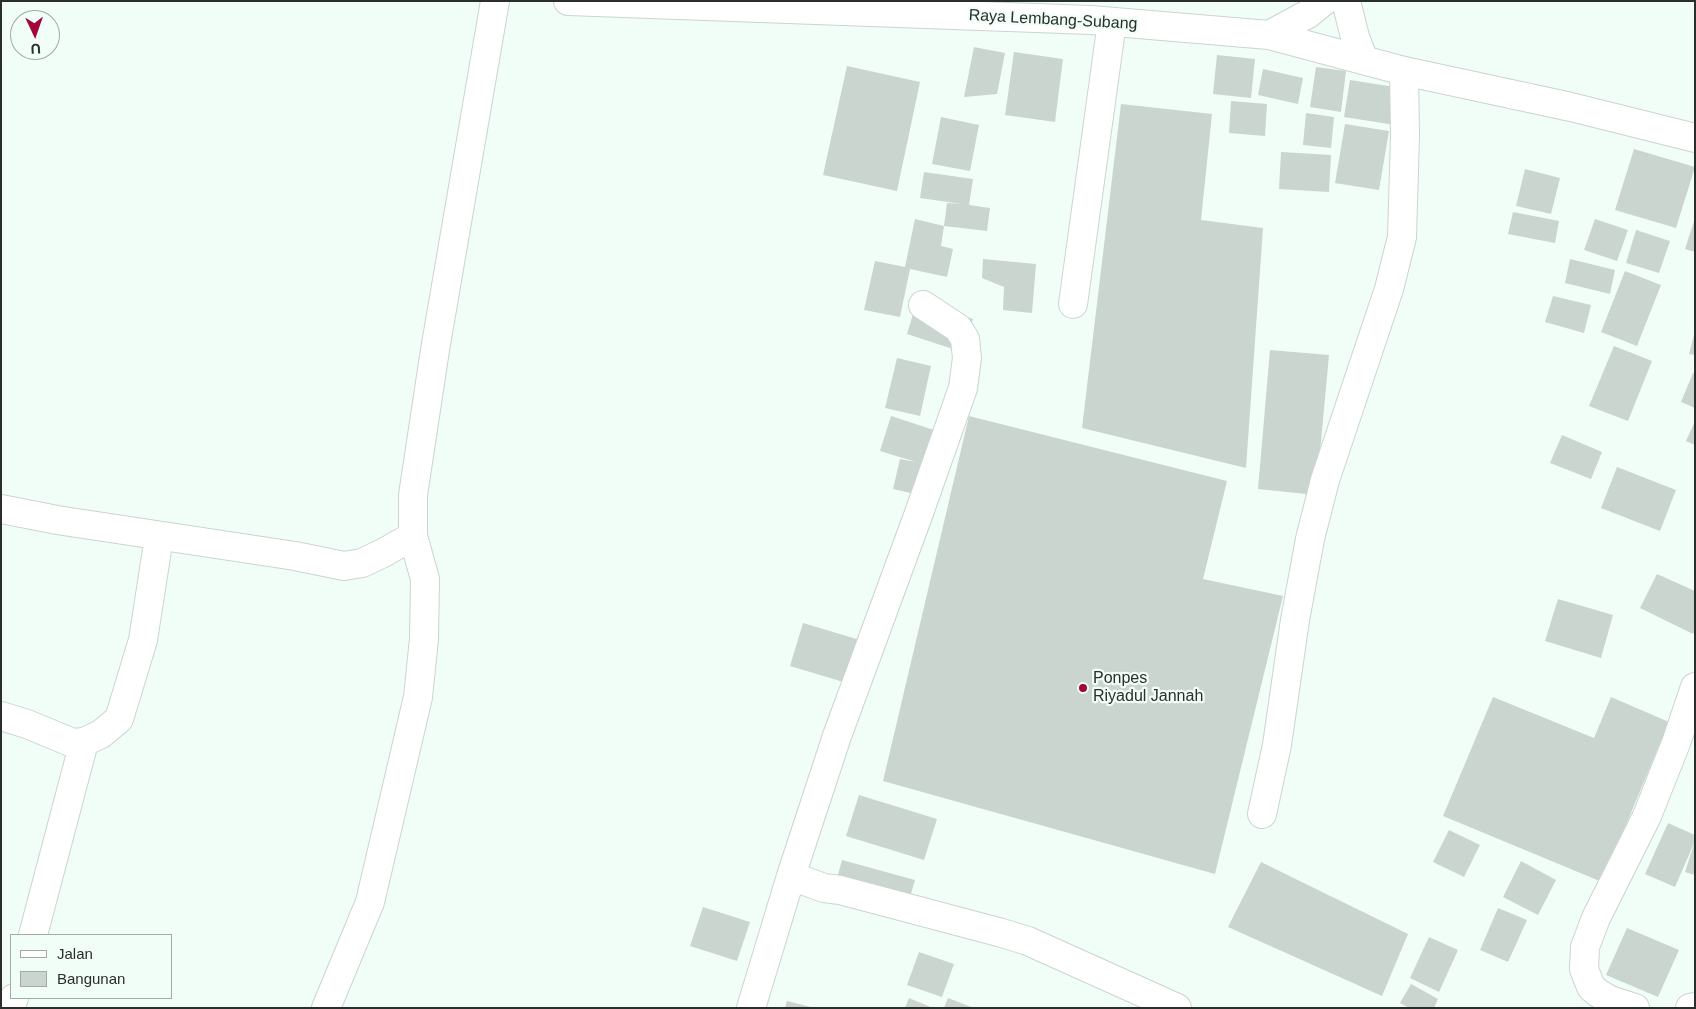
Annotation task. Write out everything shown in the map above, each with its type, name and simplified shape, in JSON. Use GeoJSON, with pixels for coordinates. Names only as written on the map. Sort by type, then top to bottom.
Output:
{"type":"FeatureCollection","features":[{"type":"Feature","properties":{"kind":"street"},"geometry":{"type":"LineString","coordinates":[[326,1008],[370,902],[418,697],[424,639],[425,579],[413,536],[412,495],[495,1]]}},
{"type":"Feature","properties":{"kind":"street","name":"Raya Lembang-Subang"},"geometry":{"type":"LineString","coordinates":[[568,1],[1112,22],[1268,35],[1404,71],[1571,107],[1695,138]]}},
{"type":"Feature","properties":{"kind":"street"},"geometry":{"type":"LineString","coordinates":[[1268,35],[1308,14],[1324,1]]}},
{"type":"Feature","properties":{"kind":"street"},"geometry":{"type":"LineString","coordinates":[[1346,1],[1352,28],[1364,60]]}},
{"type":"Feature","properties":{"kind":"street"},"geometry":{"type":"LineString","coordinates":[[1073,304],[1112,22]]}},
{"type":"Feature","properties":{"kind":"street"},"geometry":{"type":"LineString","coordinates":[[1262,814],[1277,745],[1295,620],[1310,539],[1325,480],[1390,288],[1402,237],[1405,134],[1404,71]]}},
{"type":"Feature","properties":{"kind":"street"},"geometry":{"type":"LineString","coordinates":[[751,1008],[791,876],[837,736],[963,388],[968,358],[964,339],[958,328],[923,305]]}},
{"type":"Feature","properties":{"kind":"street"},"geometry":{"type":"LineString","coordinates":[[1,509],[57,520],[295,556],[344,566],[362,563],[413,536]]}},
{"type":"Feature","properties":{"kind":"street"},"geometry":{"type":"LineString","coordinates":[[1,716],[27,724],[73,743],[84,742],[101,734],[118,719],[143,640],[159,536]]}},
{"type":"Feature","properties":{"kind":"street"},"geometry":{"type":"LineString","coordinates":[[1635,1008],[1610,1000],[1591,986],[1584,969],[1585,947],[1596,918],[1647,816],[1676,743],[1695,687]]}},
{"type":"Feature","properties":{"kind":"street"},"geometry":{"type":"LineString","coordinates":[[32,934],[84,742]]}},
{"type":"Feature","properties":{"kind":"street"},"geometry":{"type":"LineString","coordinates":[[791,876],[824,888],[840,890],[1028,941],[1177,1008]]}},
{"type":"Feature","properties":{"kind":"street"},"geometry":{"type":"LineString","coordinates":[[1690,1008],[1695,1007]]}},
{"type":"Feature","properties":{"kind":"building"},"geometry":{"type":"Polygon","coordinates":[[[974,47],[1005,53],[997,94],[964,97],[974,47]]]}},
{"type":"Feature","properties":{"kind":"building"},"geometry":{"type":"Polygon","coordinates":[[[1014,52],[1063,59],[1055,122],[1005,115],[1014,52]]]}},
{"type":"Feature","properties":{"kind":"building"},"geometry":{"type":"Polygon","coordinates":[[[1217,55],[1255,59],[1251,98],[1213,94],[1217,55]]]}},
{"type":"Feature","properties":{"kind":"building"},"geometry":{"type":"Polygon","coordinates":[[[847,66],[920,82],[897,191],[823,175],[847,66]]]}},
{"type":"Feature","properties":{"kind":"building"},"geometry":{"type":"Polygon","coordinates":[[[1316,67],[1346,71],[1341,112],[1310,107],[1316,67]]]}},
{"type":"Feature","properties":{"kind":"building"},"geometry":{"type":"Polygon","coordinates":[[[1263,69],[1303,78],[1298,104],[1258,95],[1263,69]]]}},
{"type":"Feature","properties":{"kind":"building"},"geometry":{"type":"Polygon","coordinates":[[[1350,80],[1401,88],[1395,125],[1344,117],[1350,80]]]}},
{"type":"Feature","properties":{"kind":"building"},"geometry":{"type":"Polygon","coordinates":[[[1231,101],[1267,104],[1265,136],[1229,133],[1231,101]]]}},
{"type":"Feature","properties":{"kind":"building"},"geometry":{"type":"Polygon","coordinates":[[[1121,104],[1212,114],[1201,220],[1263,228],[1246,468],[1082,428],[1121,104]]]}},
{"type":"Feature","properties":{"kind":"building"},"geometry":{"type":"Polygon","coordinates":[[[1306,113],[1334,117],[1331,148],[1303,145],[1306,113]]]}},
{"type":"Feature","properties":{"kind":"building"},"geometry":{"type":"Polygon","coordinates":[[[941,117],[979,125],[970,171],[932,164],[941,117]]]}},
{"type":"Feature","properties":{"kind":"building"},"geometry":{"type":"Polygon","coordinates":[[[1345,124],[1389,131],[1379,190],[1335,183],[1345,124]]]}},
{"type":"Feature","properties":{"kind":"building"},"geometry":{"type":"Polygon","coordinates":[[[1634,149],[1695,167],[1676,228],[1615,210],[1634,149]]]}},
{"type":"Feature","properties":{"kind":"building"},"geometry":{"type":"Polygon","coordinates":[[[1281,152],[1331,155],[1329,192],[1279,189],[1281,152]]]}},
{"type":"Feature","properties":{"kind":"building"},"geometry":{"type":"Polygon","coordinates":[[[1525,169],[1560,178],[1551,214],[1516,206],[1525,169]]]}},
{"type":"Feature","properties":{"kind":"building"},"geometry":{"type":"Polygon","coordinates":[[[924,172],[973,179],[969,205],[990,208],[987,231],[944,226],[947,203],[962,204],[920,198],[924,172]]]}},
{"type":"Feature","properties":{"kind":"building"},"geometry":{"type":"Polygon","coordinates":[[[1513,212],[1559,221],[1555,243],[1508,234],[1513,212]]]}},
{"type":"Feature","properties":{"kind":"building"},"geometry":{"type":"Polygon","coordinates":[[[915,219],[944,226],[941,246],[953,249],[947,277],[910,269],[900,317],[864,310],[875,261],[905,267],[915,219]]]}},
{"type":"Feature","properties":{"kind":"building"},"geometry":{"type":"Polygon","coordinates":[[[1595,219],[1628,230],[1617,261],[1584,250],[1595,219]]]}},
{"type":"Feature","properties":{"kind":"building"},"geometry":{"type":"Polygon","coordinates":[[[1695,221],[1695,252],[1685,249],[1695,221]]]}},
{"type":"Feature","properties":{"kind":"building"},"geometry":{"type":"Polygon","coordinates":[[[1636,230],[1670,241],[1659,273],[1626,263],[1636,230]]]}},
{"type":"Feature","properties":{"kind":"building"},"geometry":{"type":"Polygon","coordinates":[[[983,259],[1036,264],[1032,313],[1003,310],[1004,287],[982,278],[983,259]]]}},
{"type":"Feature","properties":{"kind":"building"},"geometry":{"type":"Polygon","coordinates":[[[1570,259],[1615,270],[1610,294],[1565,283],[1570,259]]]}},
{"type":"Feature","properties":{"kind":"building"},"geometry":{"type":"Polygon","coordinates":[[[1625,271],[1661,285],[1637,346],[1601,332],[1625,271]]]}},
{"type":"Feature","properties":{"kind":"building"},"geometry":{"type":"Polygon","coordinates":[[[1553,296],[1591,305],[1584,333],[1545,322],[1553,296]]]}},
{"type":"Feature","properties":{"kind":"building"},"geometry":{"type":"Polygon","coordinates":[[[917,301],[973,319],[962,352],[907,334],[917,301]]]}},
{"type":"Feature","properties":{"kind":"building"},"geometry":{"type":"Polygon","coordinates":[[[1695,335],[1695,355],[1689,354],[1695,335]]]}},
{"type":"Feature","properties":{"kind":"building"},"geometry":{"type":"Polygon","coordinates":[[[1614,346],[1652,361],[1628,421],[1589,406],[1614,346]]]}},
{"type":"Feature","properties":{"kind":"building"},"geometry":{"type":"Polygon","coordinates":[[[1270,350],[1329,355],[1316,495],[1258,489],[1270,350]]]}},
{"type":"Feature","properties":{"kind":"building"},"geometry":{"type":"Polygon","coordinates":[[[897,358],[931,366],[920,416],[885,408],[897,358]]]}},
{"type":"Feature","properties":{"kind":"building"},"geometry":{"type":"Polygon","coordinates":[[[1693,373],[1695,374],[1695,408],[1681,402],[1693,373]]]}},
{"type":"Feature","properties":{"kind":"building"},"geometry":{"type":"Polygon","coordinates":[[[891,416],[937,431],[915,494],[893,489],[900,459],[916,462],[880,451],[891,416]]]}},
{"type":"Feature","properties":{"kind":"building","name":"Ponpes Riyadul Jannah"},"geometry":{"type":"Polygon","coordinates":[[[969,416],[1227,481],[1203,579],[1283,596],[1215,874],[883,781],[969,416]]]}},
{"type":"Feature","properties":{"kind":"building"},"geometry":{"type":"Polygon","coordinates":[[[1695,421],[1695,445],[1686,441],[1695,421]]]}},
{"type":"Feature","properties":{"kind":"building"},"geometry":{"type":"Polygon","coordinates":[[[1562,435],[1602,452],[1591,479],[1550,463],[1562,435]]]}},
{"type":"Feature","properties":{"kind":"building"},"geometry":{"type":"Polygon","coordinates":[[[1617,467],[1676,490],[1660,531],[1601,508],[1617,467]]]}},
{"type":"Feature","properties":{"kind":"building"},"geometry":{"type":"Polygon","coordinates":[[[1657,574],[1695,591],[1695,630],[1693,634],[1640,608],[1657,574]]]}},
{"type":"Feature","properties":{"kind":"building"},"geometry":{"type":"Polygon","coordinates":[[[1558,599],[1613,615],[1601,658],[1545,641],[1558,599]]]}},
{"type":"Feature","properties":{"kind":"building"},"geometry":{"type":"Polygon","coordinates":[[[803,623],[863,641],[850,684],[790,666],[803,623]]]}},
{"type":"Feature","properties":{"kind":"building"},"geometry":{"type":"Polygon","coordinates":[[[1493,697],[1594,738],[1611,697],[1669,722],[1602,882],[1443,816],[1493,697]]]}},
{"type":"Feature","properties":{"kind":"building"},"geometry":{"type":"Polygon","coordinates":[[[859,795],[937,819],[924,860],[846,836],[859,795]]]}},
{"type":"Feature","properties":{"kind":"building"},"geometry":{"type":"Polygon","coordinates":[[[1668,823],[1695,835],[1695,841],[1675,887],[1645,874],[1668,823]]]}},
{"type":"Feature","properties":{"kind":"building"},"geometry":{"type":"Polygon","coordinates":[[[1449,830],[1480,845],[1464,877],[1433,862],[1449,830]]]}},
{"type":"Feature","properties":{"kind":"building"},"geometry":{"type":"Polygon","coordinates":[[[1695,844],[1695,875],[1685,872],[1695,844]]]}},
{"type":"Feature","properties":{"kind":"building"},"geometry":{"type":"Polygon","coordinates":[[[842,860],[915,880],[904,918],[831,900],[842,860]]]}},
{"type":"Feature","properties":{"kind":"building"},"geometry":{"type":"Polygon","coordinates":[[[1521,861],[1556,880],[1538,915],[1503,897],[1521,861]]]}},
{"type":"Feature","properties":{"kind":"building"},"geometry":{"type":"Polygon","coordinates":[[[1261,862],[1408,934],[1382,996],[1228,927],[1261,862]]]}},
{"type":"Feature","properties":{"kind":"building"},"geometry":{"type":"Polygon","coordinates":[[[703,907],[750,922],[737,961],[690,946],[703,907]]]}},
{"type":"Feature","properties":{"kind":"building"},"geometry":{"type":"Polygon","coordinates":[[[1498,908],[1527,920],[1508,962],[1480,950],[1498,908]]]}},
{"type":"Feature","properties":{"kind":"building"},"geometry":{"type":"Polygon","coordinates":[[[1627,928],[1679,950],[1658,997],[1606,975],[1627,928]]]}},
{"type":"Feature","properties":{"kind":"building"},"geometry":{"type":"Polygon","coordinates":[[[1429,937],[1458,950],[1439,992],[1410,978],[1429,937]]]}},
{"type":"Feature","properties":{"kind":"building"},"geometry":{"type":"Polygon","coordinates":[[[919,952],[954,964],[942,997],[907,985],[919,952]]]}},
{"type":"Feature","properties":{"kind":"building"},"geometry":{"type":"Polygon","coordinates":[[[1411,984],[1438,999],[1434,1008],[1409,1008],[1400,1003],[1411,984]]]}},
{"type":"Feature","properties":{"kind":"building"},"geometry":{"type":"Polygon","coordinates":[[[909,998],[933,1008],[905,1008],[909,998]]]}},
{"type":"Feature","properties":{"kind":"building"},"geometry":{"type":"Polygon","coordinates":[[[948,998],[974,1008],[944,1008],[948,998]]]}},
{"type":"Feature","properties":{"kind":"building"},"geometry":{"type":"Polygon","coordinates":[[[787,1001],[811,1007],[811,1008],[785,1008],[787,1001]]]}},
{"type":"Feature","properties":{"kind":"place","name":"Ponpes Riyadul Jannah"},"geometry":{"type":"Point","coordinates":[1083,688]}}]}
